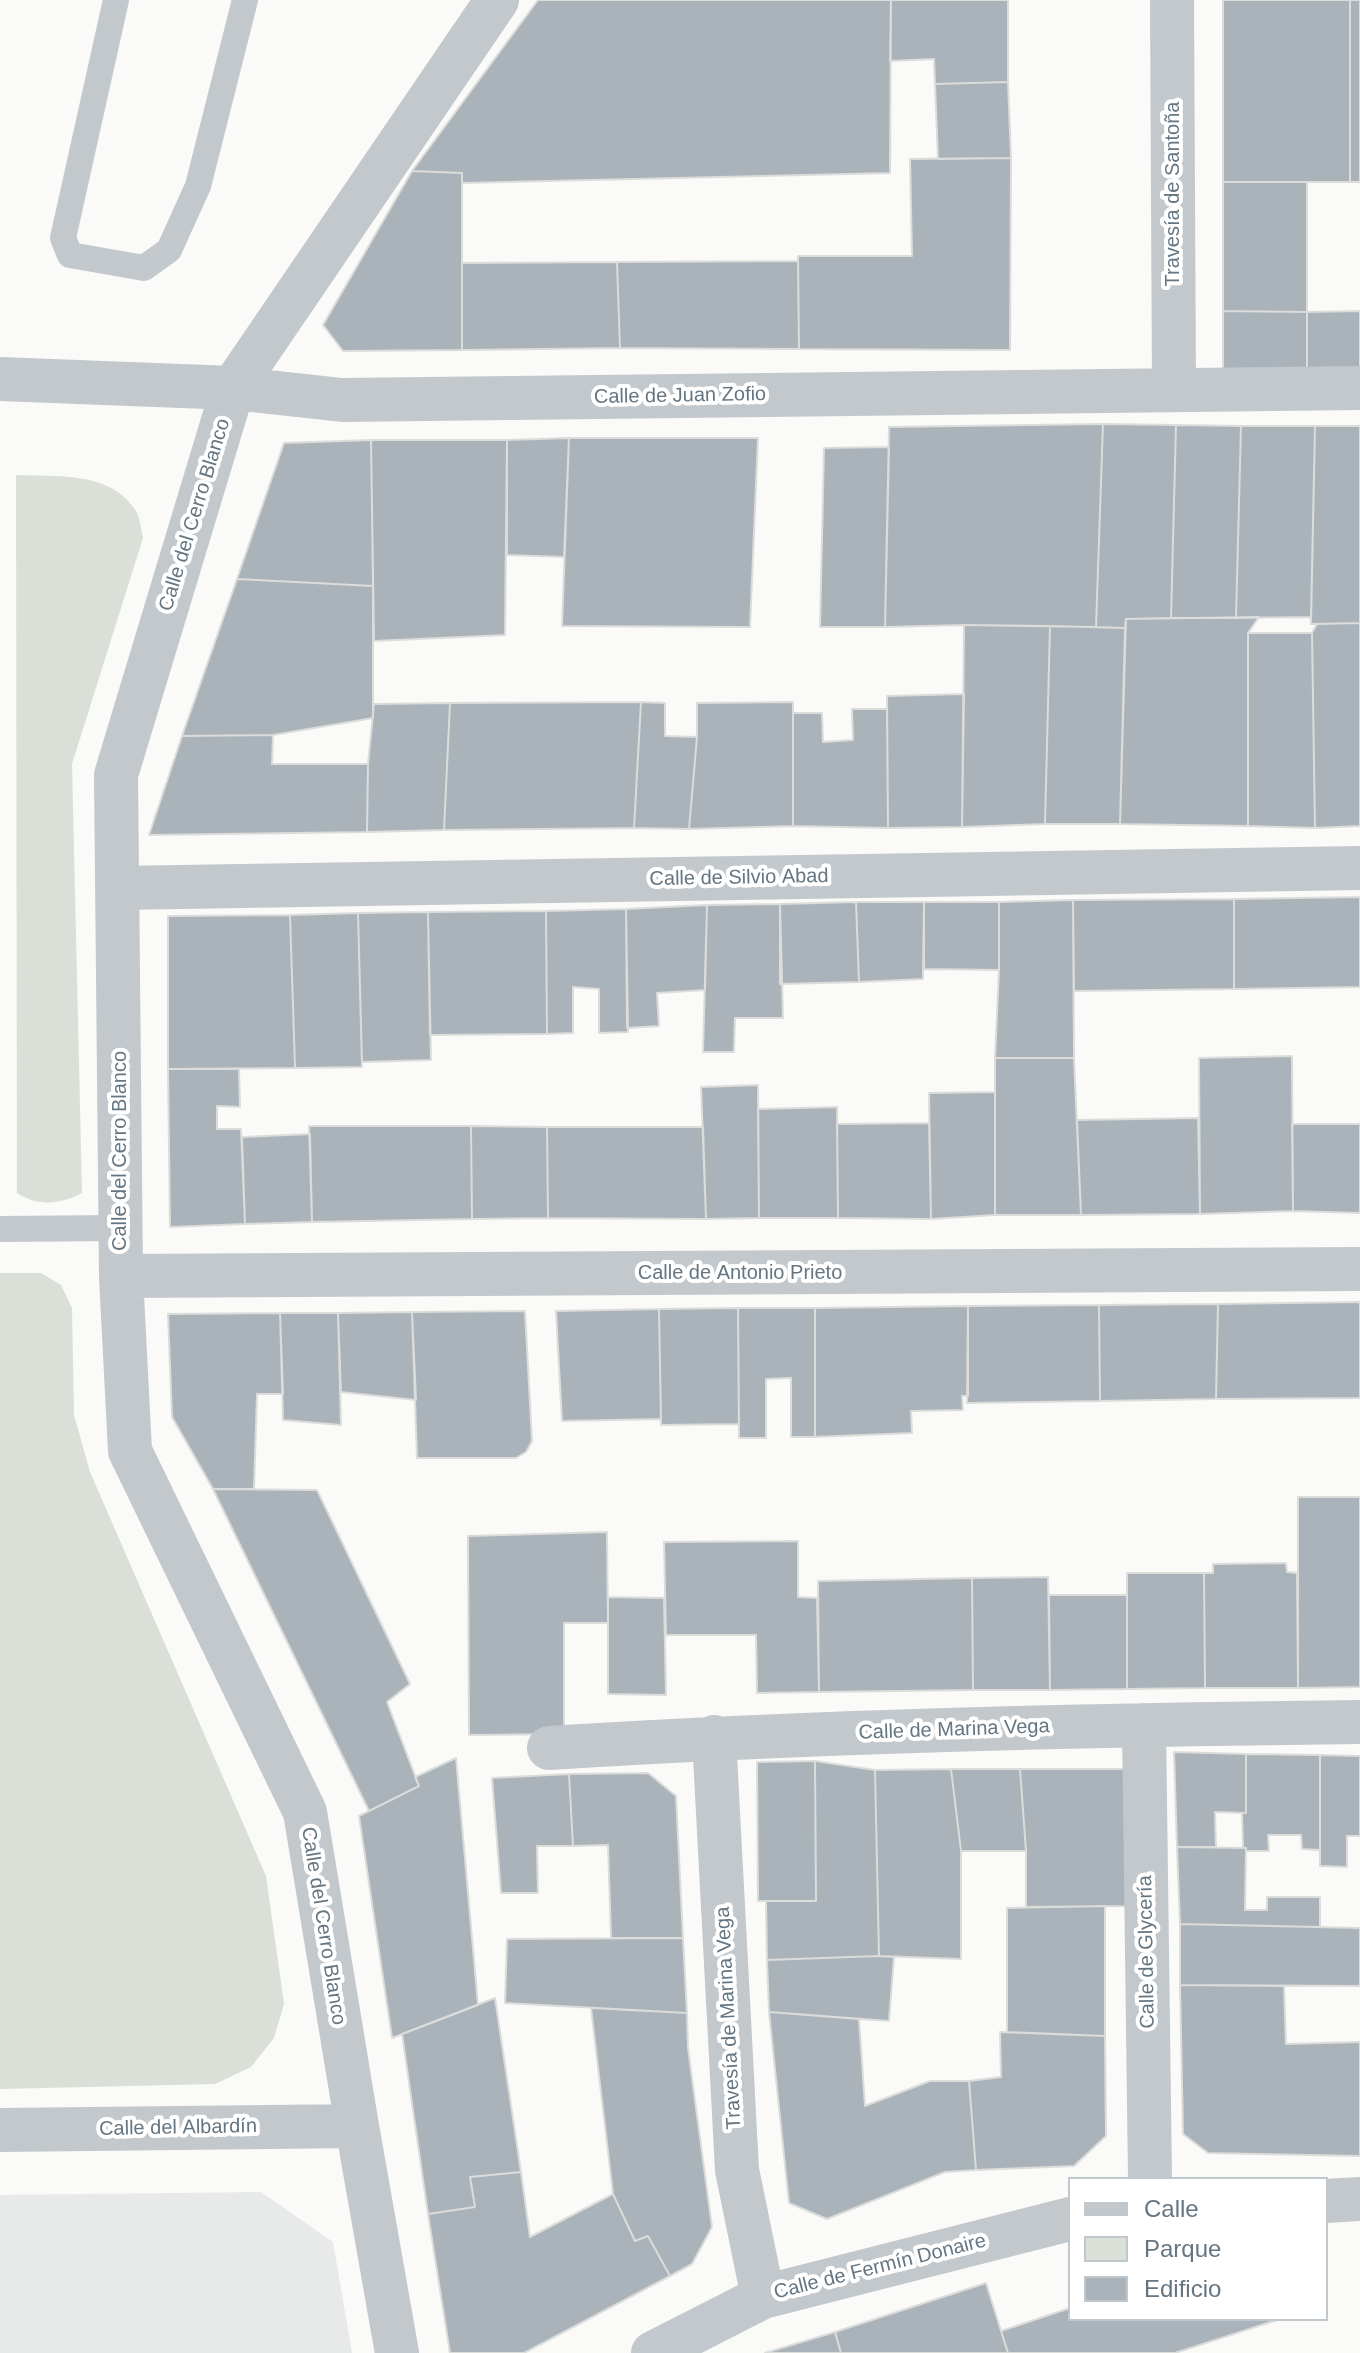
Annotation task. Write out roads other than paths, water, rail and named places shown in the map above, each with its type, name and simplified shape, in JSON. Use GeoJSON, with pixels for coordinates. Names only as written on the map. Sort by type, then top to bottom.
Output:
{"type":"FeatureCollection","features":[{"type":"Feature","properties":{"kind":"street","name":"Calle del Cerro Blanco"},"geometry":{"type":"LineString","coordinates":[[397,2353],[305,1812],[130,1451],[120,1228],[116,775],[233,388],[497,0]]}},
{"type":"Feature","properties":{"kind":"street","name":"Travesía de Santoña"},"geometry":{"type":"LineString","coordinates":[[1172,0],[1174,389]]}},
{"type":"Feature","properties":{"kind":"street","name":"Calle de Juan Zofio"},"geometry":{"type":"LineString","coordinates":[[0,379],[233,388],[342,400],[1360,388]]}},
{"type":"Feature","properties":{"kind":"street","name":"Calle de Silvio Abad"},"geometry":{"type":"LineString","coordinates":[[118,888],[1360,868]]}},
{"type":"Feature","properties":{"kind":"street","name":"Calle de Antonio Prieto"},"geometry":{"type":"LineString","coordinates":[[121,1276],[1360,1269]]}},
{"type":"Feature","properties":{"kind":"street","name":"Calle de Marina Vega"},"geometry":{"type":"LineString","coordinates":[[549,1748],[714,1737],[1360,1722]]}},
{"type":"Feature","properties":{"kind":"street","name":"Calle de Glycería"},"geometry":{"type":"LineString","coordinates":[[1144,1725],[1150,2177]]}},
{"type":"Feature","properties":{"kind":"street","name":"Travesía de Marina Vega"},"geometry":{"type":"LineString","coordinates":[[714,1737],[737,2170],[763,2297]]}},
{"type":"Feature","properties":{"kind":"street","name":"Calle del Albardín"},"geometry":{"type":"LineString","coordinates":[[0,2130],[357,2126]]}},
{"type":"Feature","properties":{"kind":"street"},"geometry":{"type":"LineString","coordinates":[[1328,2201],[1360,2199]]}},
{"type":"Feature","properties":{"kind":"street","name":"Calle de Fermín Donaire"},"geometry":{"type":"LineString","coordinates":[[653,2353],[763,2297],[1068,2220]]}},
{"type":"Feature","properties":{"kind":"lane"},"geometry":{"type":"LineString","coordinates":[[116,0],[63,238],[70,255],[144,268],[169,250],[198,186],[245,0]]}},
{"type":"Feature","properties":{"kind":"lane"},"geometry":{"type":"LineString","coordinates":[[0,1229],[120,1228]]}}]}
